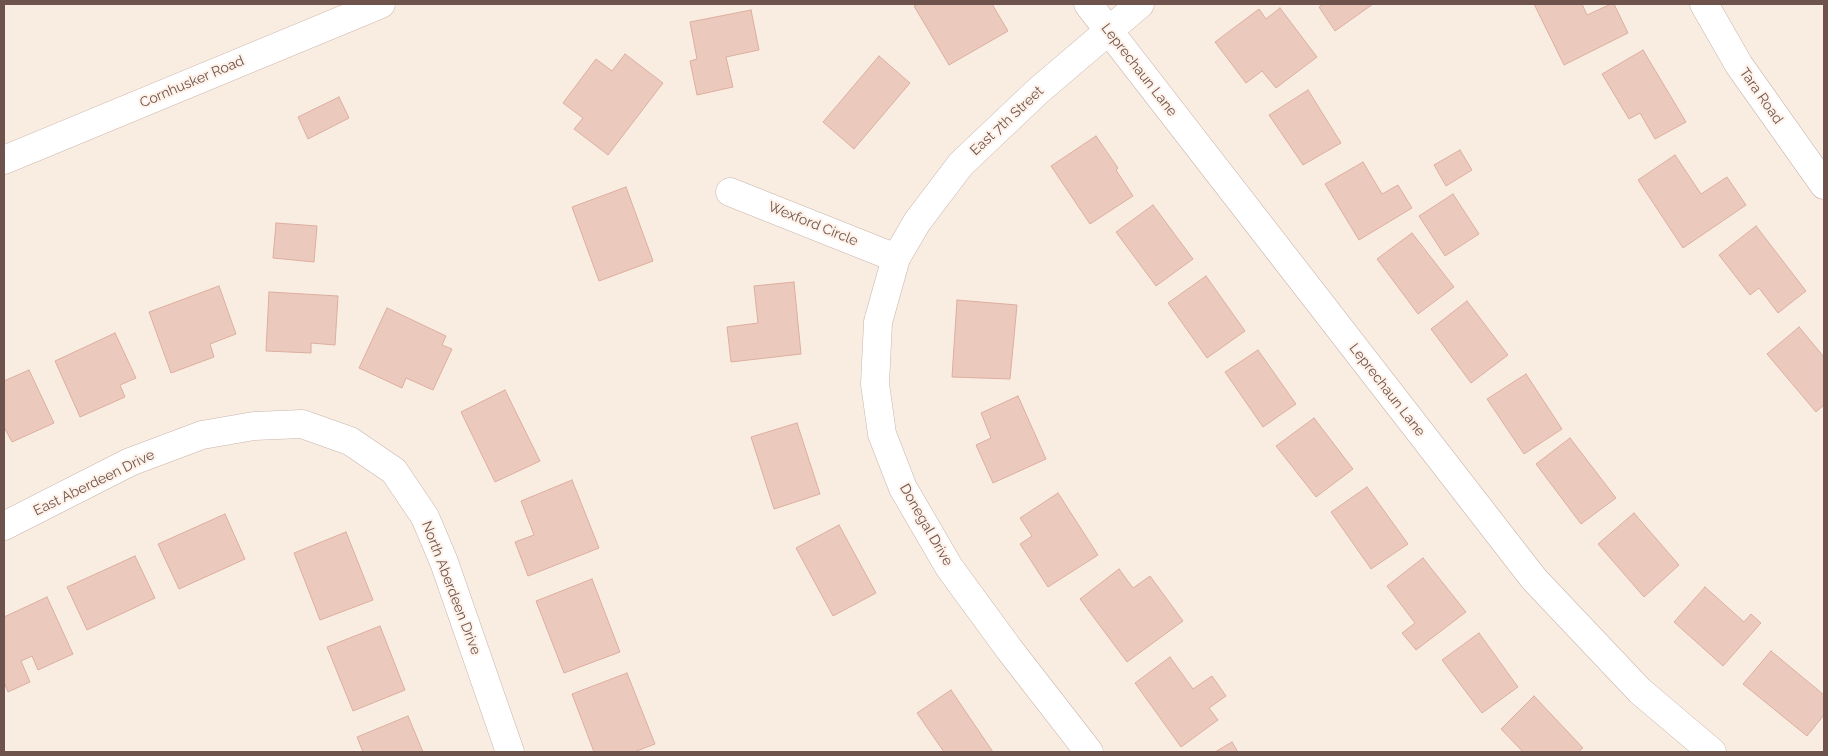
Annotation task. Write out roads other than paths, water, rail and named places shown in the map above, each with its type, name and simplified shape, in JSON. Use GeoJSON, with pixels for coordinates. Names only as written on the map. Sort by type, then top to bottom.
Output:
{"type":"FeatureCollection","features":[{"type":"Feature","properties":{"kind":"street","name":"Cornhusker Road"},"geometry":{"type":"LineString","coordinates":[[4,160],[381,4]]}},
{"type":"Feature","properties":{"kind":"street","name":"Leprechaun Lane"},"geometry":{"type":"LineString","coordinates":[[1088,4],[1534,580],[1640,691],[1712,752]]}},
{"type":"Feature","properties":{"kind":"street","name":"East 7th Street"},"geometry":{"type":"LineString","coordinates":[[896,258],[917,222],[961,164],[1038,91],[1140,4]]}},
{"type":"Feature","properties":{"kind":"street","name":"Tara Road"},"geometry":{"type":"LineString","coordinates":[[1704,4],[1739,66],[1824,185]]}},
{"type":"Feature","properties":{"kind":"street","name":"Wexford Circle"},"geometry":{"type":"LineString","coordinates":[[730,192],[896,258]]}},
{"type":"Feature","properties":{"kind":"street","name":"Donegal Drive"},"geometry":{"type":"LineString","coordinates":[[896,258],[878,322],[875,384],[882,434],[903,488],[949,567],[1009,650],[1089,752]]}},
{"type":"Feature","properties":{"kind":"street","name":"East Aberdeen Drive"},"geometry":{"type":"LineString","coordinates":[[4,526],[130,462],[202,435],[254,426],[302,424]]}},
{"type":"Feature","properties":{"kind":"street","name":"North Aberdeen Drive"},"geometry":{"type":"LineString","coordinates":[[302,424],[350,441],[394,471],[425,517],[444,562],[510,752]]}}]}
